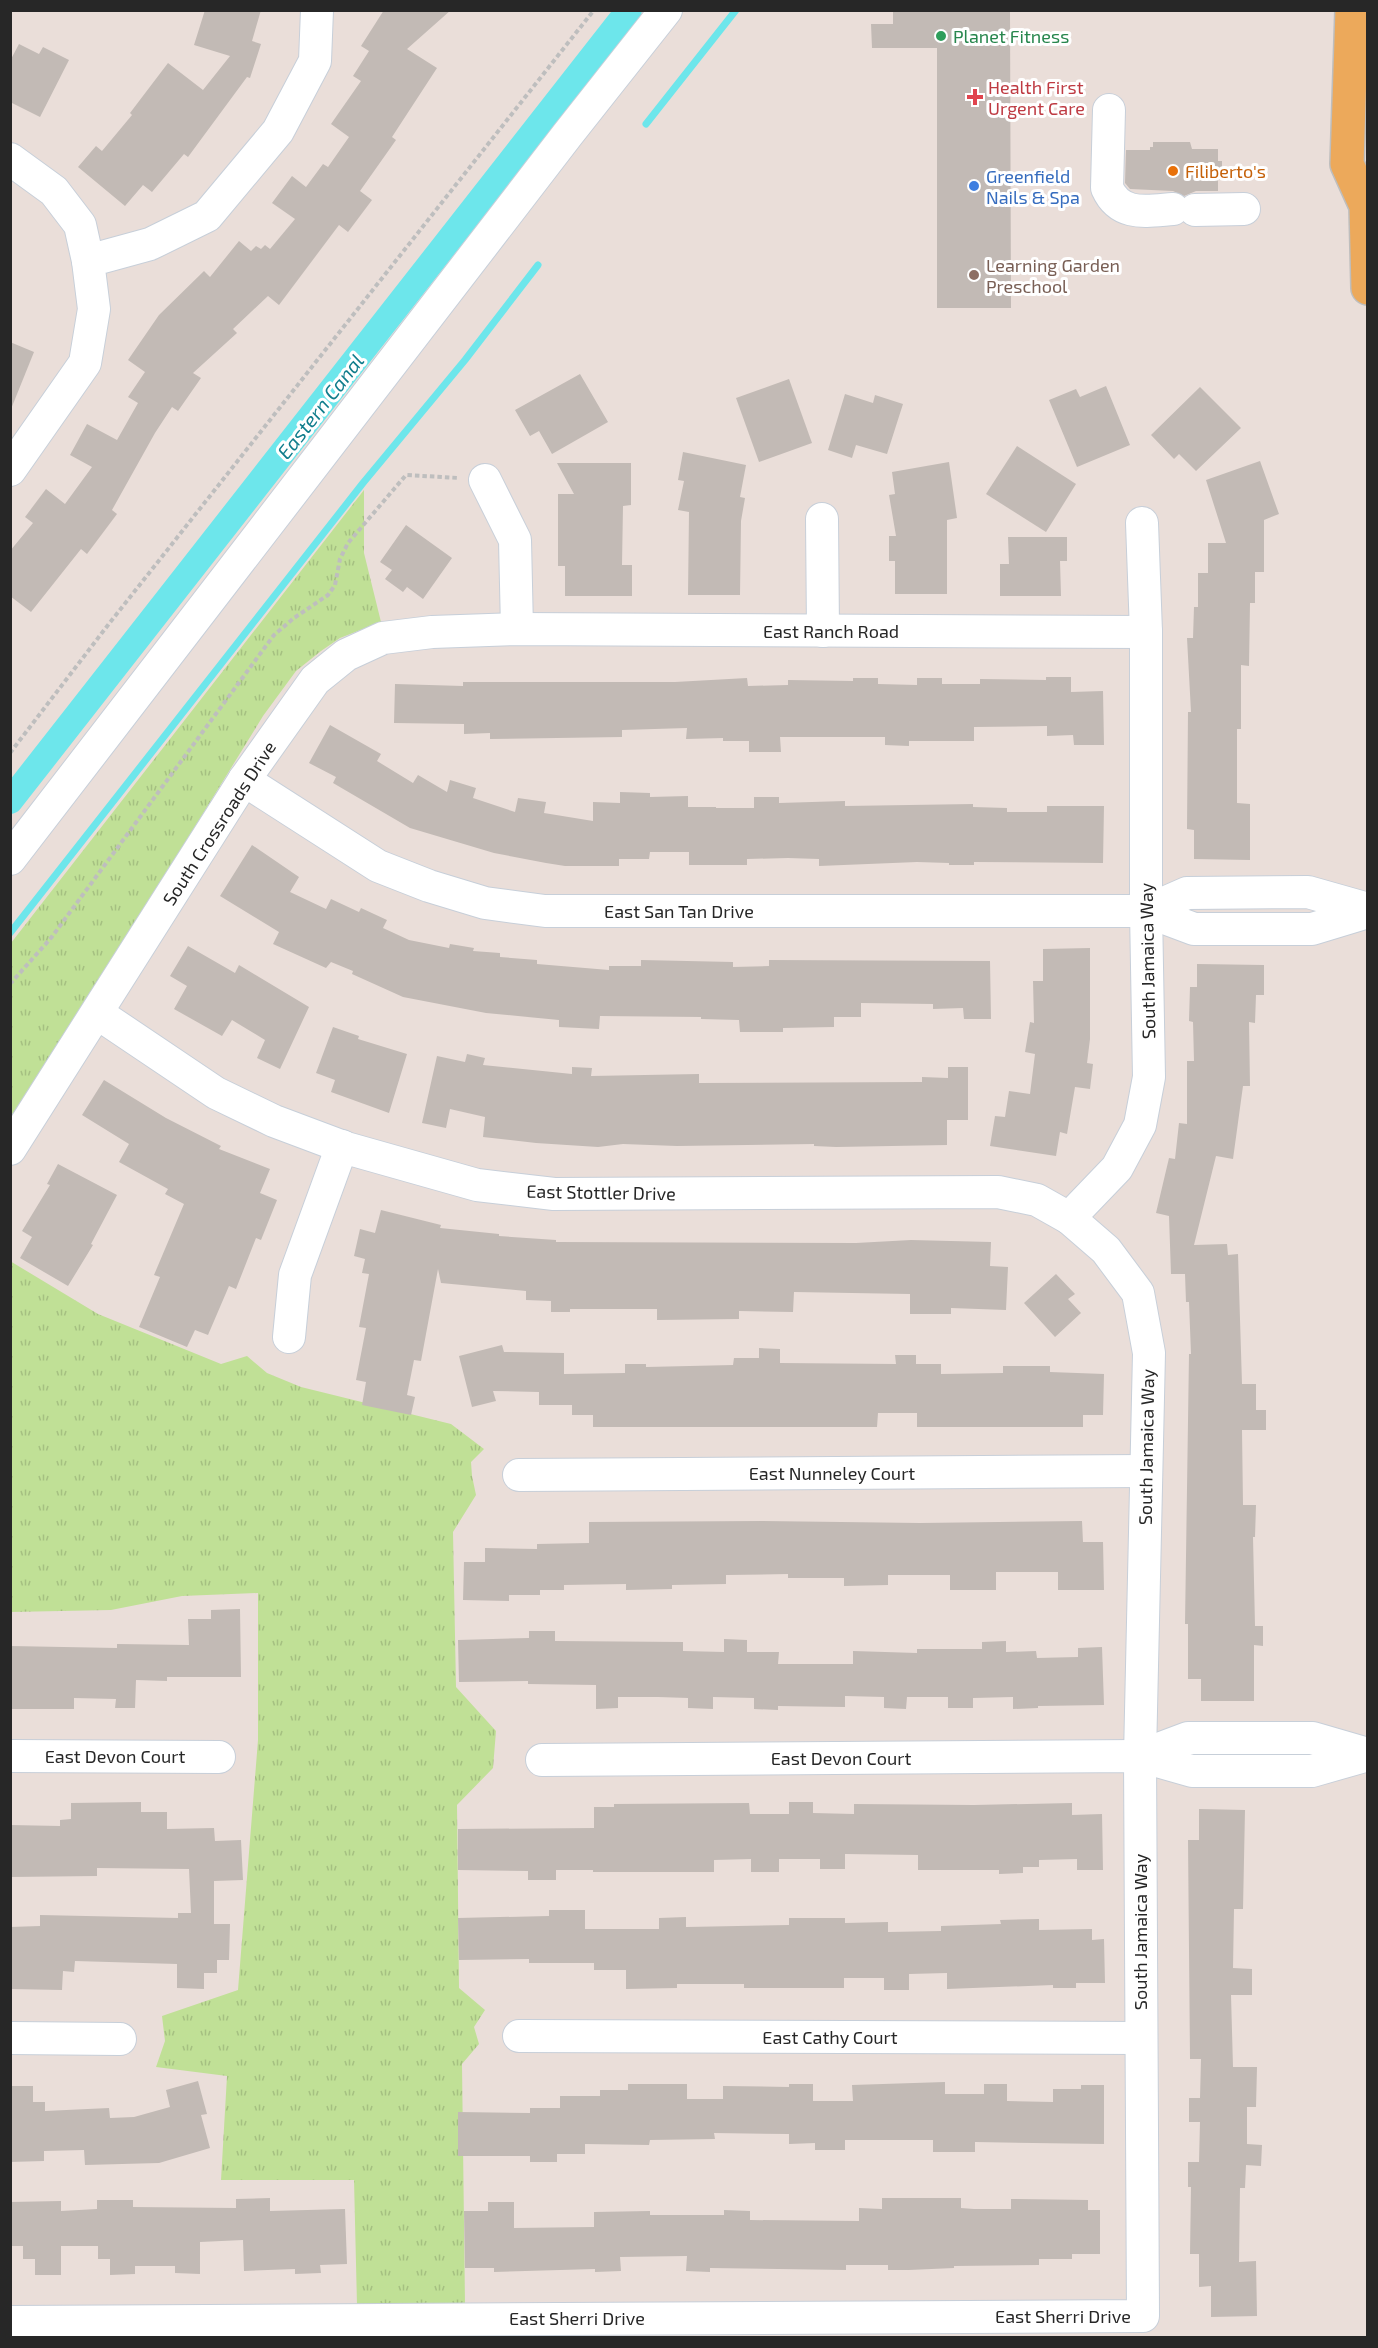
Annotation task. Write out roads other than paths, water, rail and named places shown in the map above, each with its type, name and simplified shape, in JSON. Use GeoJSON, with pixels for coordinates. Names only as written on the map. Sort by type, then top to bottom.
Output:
{"type":"FeatureCollection","features":[{"type":"Feature","properties":{"kind":"main road"},"geometry":{"type":"LineString","coordinates":[[1352,10],[1347,164],[1367,205],[1368,288]]}},
{"type":"Feature","properties":{"kind":"street"},"geometry":{"type":"LineString","coordinates":[[88,261],[150,244],[207,216],[278,131],[315,61],[317,10]]}},
{"type":"Feature","properties":{"kind":"street"},"geometry":{"type":"LineString","coordinates":[[10,859],[666,10]]}},
{"type":"Feature","properties":{"kind":"street"},"geometry":{"type":"LineString","coordinates":[[1109,110],[1107,189],[1112,200],[1120,207],[1134,210],[1244,209]]}},
{"type":"Feature","properties":{"kind":"street"},"geometry":{"type":"LineString","coordinates":[[10,159],[54,191],[80,225],[88,261],[94,309],[85,363],[10,470]]}},
{"type":"Feature","properties":{"kind":"street"},"geometry":{"type":"LineString","coordinates":[[485,480],[515,540],[517,629]]}},
{"type":"Feature","properties":{"kind":"street"},"geometry":{"type":"LineString","coordinates":[[822,519],[823,630]]}},
{"type":"Feature","properties":{"kind":"street","name":"South Jamaica Way"},"geometry":{"type":"LineString","coordinates":[[1142,523],[1146,632],[1146,911],[1149,1077],[1140,1125],[1117,1168],[1069,1218],[1106,1250],[1138,1293],[1149,1353],[1140,1756],[1143,2316]]}},
{"type":"Feature","properties":{"kind":"street","name":"East Ranch Road"},"geometry":{"type":"LineString","coordinates":[[517,629],[1146,632]]}},
{"type":"Feature","properties":{"kind":"street","name":"South Crossroads Drive"},"geometry":{"type":"LineString","coordinates":[[10,1149],[244,780],[315,680],[346,654],[383,638],[432,632],[517,629]]}},
{"type":"Feature","properties":{"kind":"street","name":"East San Tan Drive"},"geometry":{"type":"LineString","coordinates":[[244,780],[378,866],[429,886],[485,903],[545,911],[1146,911],[1187,893],[1253,892],[1308,892],[1368,911]]}},
{"type":"Feature","properties":{"kind":"street","name":"East Stottler Drive"},"geometry":{"type":"LineString","coordinates":[[97,1013],[216,1093],[274,1121],[410,1168],[477,1185],[554,1194],[998,1192],[1037,1200],[1069,1218]]}},
{"type":"Feature","properties":{"kind":"street"},"geometry":{"type":"LineString","coordinates":[[289,1337],[295,1275],[342,1146]]}},
{"type":"Feature","properties":{"kind":"street","name":"East Nunneley Court"},"geometry":{"type":"LineString","coordinates":[[519,1475],[1145,1471]]}},
{"type":"Feature","properties":{"kind":"street","name":"East Devon Court"},"geometry":{"type":"LineString","coordinates":[[542,1760],[1140,1756],[1188,1738],[1313,1738],[1368,1754]]}},
{"type":"Feature","properties":{"kind":"street","name":"East Devon Court"},"geometry":{"type":"LineString","coordinates":[[10,1756],[219,1757]]}},
{"type":"Feature","properties":{"kind":"street","name":"East Cathy Court"},"geometry":{"type":"LineString","coordinates":[[519,2036],[1140,2038]]}},
{"type":"Feature","properties":{"kind":"street"},"geometry":{"type":"LineString","coordinates":[[10,2038],[120,2039]]}},
{"type":"Feature","properties":{"kind":"street","name":"East Sherri Drive"},"geometry":{"type":"LineString","coordinates":[[10,2322],[423,2328],[1143,2316]]}},
{"type":"Feature","properties":{"kind":"waterway","name":"Eastern Canal"},"geometry":{"type":"LineString","coordinates":[[10,801],[629,10]]}},
{"type":"Feature","properties":{"kind":"waterway"},"geometry":{"type":"LineString","coordinates":[[646,124],[736,10]]}},
{"type":"Feature","properties":{"kind":"waterway"},"geometry":{"type":"LineString","coordinates":[[10,933],[363,483],[465,360],[538,265]]}},
{"type":"Feature","properties":{"kind":"place","name":"Planet Fitness"},"geometry":{"type":"Point","coordinates":[941,36]}},
{"type":"Feature","properties":{"kind":"place","name":"Health First Urgent Care"},"geometry":{"type":"Point","coordinates":[975,97]}},
{"type":"Feature","properties":{"kind":"place","name":"Filiberto's"},"geometry":{"type":"Point","coordinates":[1173,171]}},
{"type":"Feature","properties":{"kind":"place","name":"Greenfield Nails & Spa"},"geometry":{"type":"Point","coordinates":[974,186]}},
{"type":"Feature","properties":{"kind":"place","name":"Learning Garden Preschool"},"geometry":{"type":"Point","coordinates":[974,275]}}]}
